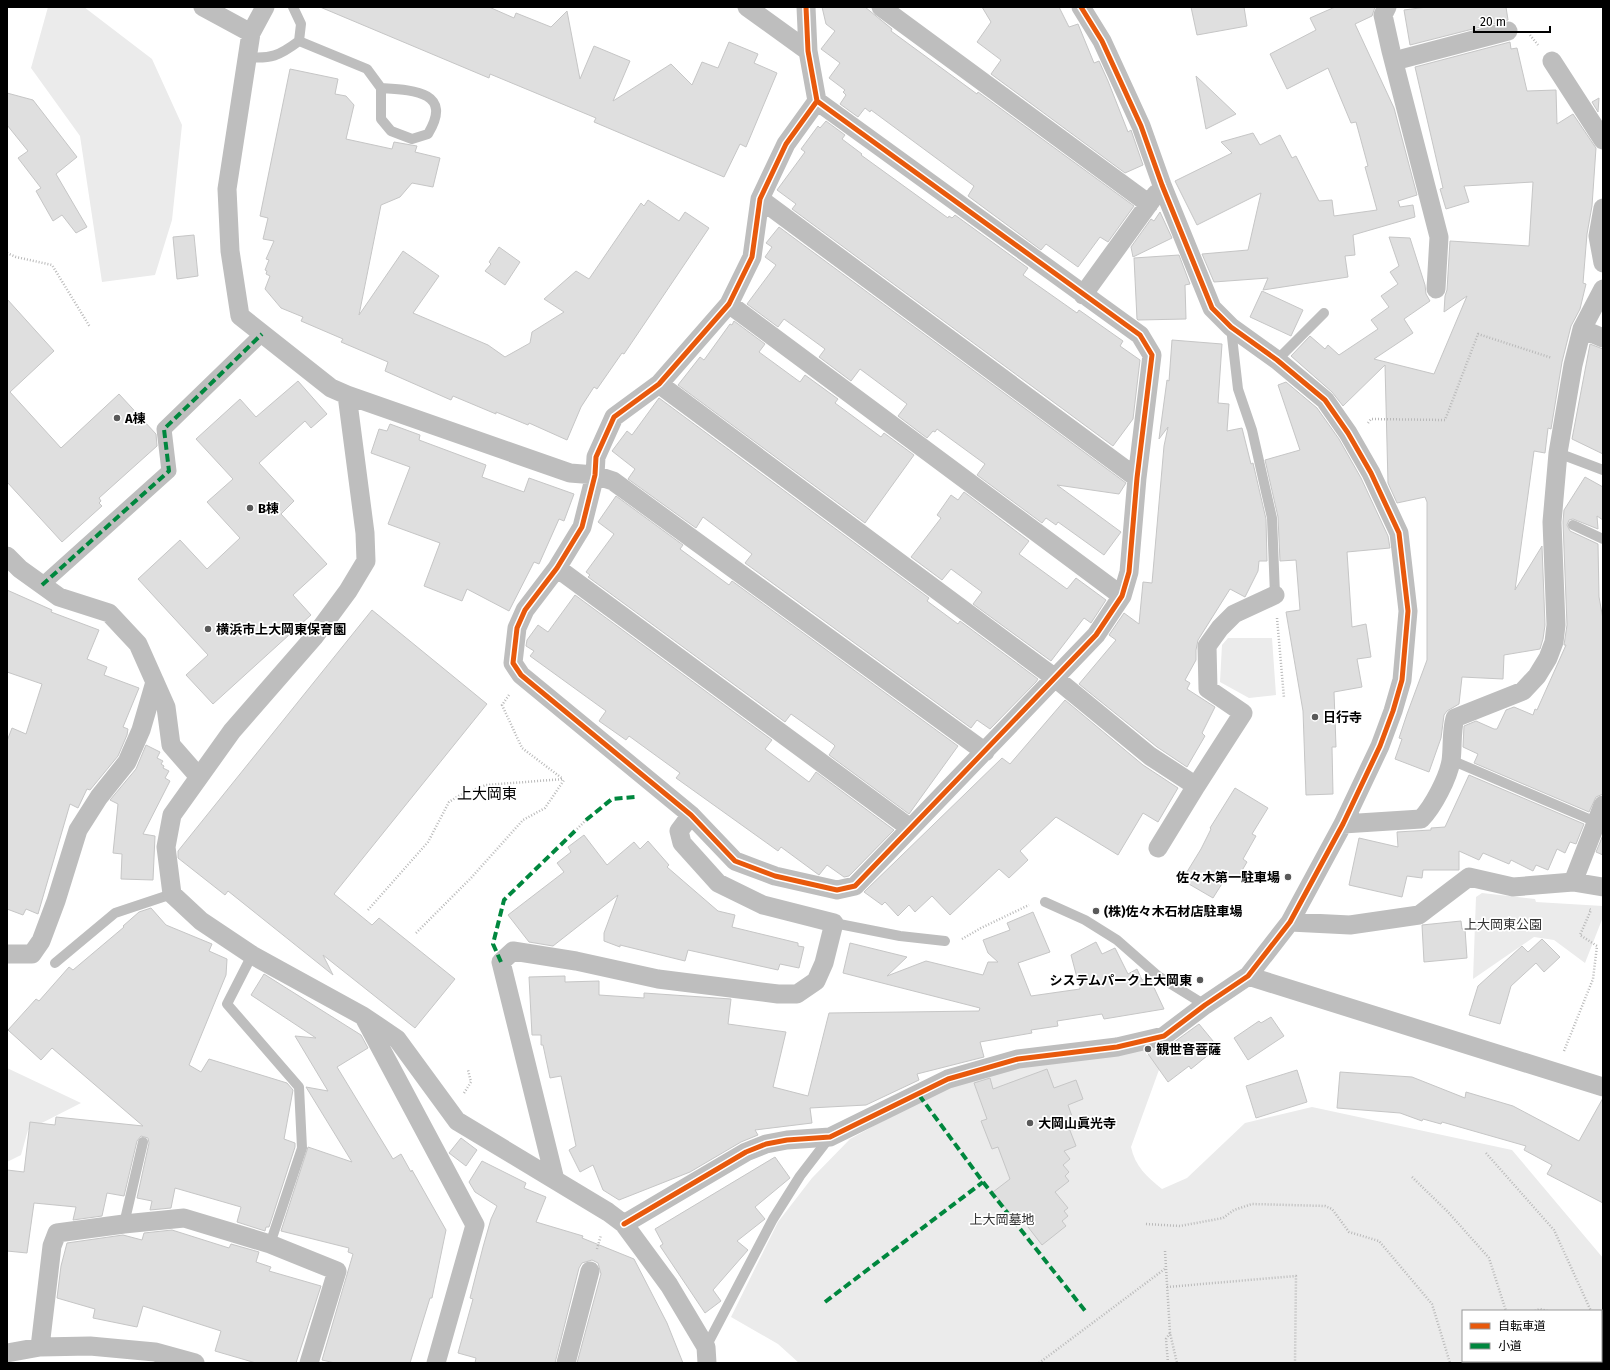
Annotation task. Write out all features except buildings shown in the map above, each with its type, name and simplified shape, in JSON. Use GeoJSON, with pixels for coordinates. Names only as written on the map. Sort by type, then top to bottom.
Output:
{"type":"FeatureCollection","features":[{"type":"Feature","properties":{"kind":"street"},"geometry":{"type":"LineString","coordinates":[[203,7],[251,33]]}},
{"type":"Feature","properties":{"kind":"street"},"geometry":{"type":"LineString","coordinates":[[265,7],[251,33],[227,189],[230,251],[240,316],[331,388],[347,395],[570,473],[595,475],[613,481],[985,752]]}},
{"type":"Feature","properties":{"kind":"street"},"geometry":{"type":"LineString","coordinates":[[747,7],[808,51]]}},
{"type":"Feature","properties":{"kind":"street"},"geometry":{"type":"LineString","coordinates":[[806,7],[808,51],[817,101],[1140,335],[1152,355],[1137,478],[1129,572],[1122,596],[1096,635],[985,752],[855,886],[837,890],[774,876],[735,861],[691,815],[521,675],[513,663],[517,628],[525,610],[557,568],[582,527],[595,475],[596,457],[614,417],[659,384],[728,304],[752,257],[760,199],[786,144],[817,101]]}},
{"type":"Feature","properties":{"kind":"street"},"geometry":{"type":"LineString","coordinates":[[881,7],[1150,204]]}},
{"type":"Feature","properties":{"kind":"street"},"geometry":{"type":"LineString","coordinates":[[624,1224],[746,1152],[766,1144],[787,1140],[830,1137],[948,1079],[1018,1059],[1117,1047],[1164,1036],[1205,1005],[1248,976],[1290,922],[1343,824],[1380,746],[1393,711],[1402,680],[1408,611],[1399,534],[1371,473],[1348,433],[1325,400],[1277,360],[1231,327],[1212,308],[1162,185],[1141,126],[1102,41],[1081,7]]}},
{"type":"Feature","properties":{"kind":"street"},"geometry":{"type":"LineString","coordinates":[[1387,7],[1383,14],[1439,237],[1436,289]]}},
{"type":"Feature","properties":{"kind":"street"},"geometry":{"type":"LineString","coordinates":[[1394,61],[1508,31]]}},
{"type":"Feature","properties":{"kind":"street"},"geometry":{"type":"LineString","coordinates":[[1552,61],[1603,140]]}},
{"type":"Feature","properties":{"kind":"street"},"geometry":{"type":"LineString","coordinates":[[1083,295],[1150,204],[1162,185]]}},
{"type":"Feature","properties":{"kind":"street"},"geometry":{"type":"LineString","coordinates":[[760,199],[1137,478]]}},
{"type":"Feature","properties":{"kind":"street"},"geometry":{"type":"LineString","coordinates":[[1603,208],[1598,236],[1603,263]]}},
{"type":"Feature","properties":{"kind":"street"},"geometry":{"type":"LineString","coordinates":[[1343,824],[1421,819],[1427,813],[1449,771],[1451,760],[1452,727],[1455,718],[1523,691],[1537,676],[1548,658],[1554,642],[1556,625],[1552,522],[1558,453],[1573,365],[1582,328],[1603,289]]}},
{"type":"Feature","properties":{"kind":"street"},"geometry":{"type":"LineString","coordinates":[[728,304],[1122,596]]}},
{"type":"Feature","properties":{"kind":"street"},"geometry":{"type":"LineString","coordinates":[[1582,328],[1603,338]]}},
{"type":"Feature","properties":{"kind":"street"},"geometry":{"type":"LineString","coordinates":[[42,585],[169,471],[164,429],[262,334]]}},
{"type":"Feature","properties":{"kind":"street"},"geometry":{"type":"LineString","coordinates":[[659,384],[1055,678],[1150,756],[1196,786]]}},
{"type":"Feature","properties":{"kind":"street"},"geometry":{"type":"LineString","coordinates":[[347,395],[365,533],[366,561],[348,591],[314,637],[232,732],[172,815],[166,847],[172,894],[200,921],[252,955],[363,1016],[397,1039],[457,1121],[555,1180],[606,1219],[624,1224],[669,1285],[707,1355]]}},
{"type":"Feature","properties":{"kind":"street"},"geometry":{"type":"LineString","coordinates":[[7,556],[20,569],[60,597],[109,613],[138,644],[166,707],[171,745],[198,777]]}},
{"type":"Feature","properties":{"kind":"street"},"geometry":{"type":"LineString","coordinates":[[557,568],[910,828]]}},
{"type":"Feature","properties":{"kind":"street"},"geometry":{"type":"LineString","coordinates":[[1158,848],[1242,713],[1208,689],[1208,646],[1220,628],[1234,614],[1275,595]]}},
{"type":"Feature","properties":{"kind":"street"},"geometry":{"type":"LineString","coordinates":[[7,954],[32,954],[41,941],[56,901],[78,830],[98,797],[127,762],[141,730],[155,682]]}},
{"type":"Feature","properties":{"kind":"street"},"geometry":{"type":"LineString","coordinates":[[1573,882],[1600,813]]}},
{"type":"Feature","properties":{"kind":"street"},"geometry":{"type":"LineString","coordinates":[[555,1180],[500,962],[513,951],[576,961],[658,979],[778,994],[798,994],[816,981],[824,963],[834,923],[763,905],[718,883],[682,843],[679,831],[691,815]]}},
{"type":"Feature","properties":{"kind":"street"},"geometry":{"type":"LineString","coordinates":[[1290,922],[1350,925],[1419,915],[1469,877],[1513,887],[1573,882],[1603,887]]}},
{"type":"Feature","properties":{"kind":"street"},"geometry":{"type":"LineString","coordinates":[[1248,976],[1555,1074],[1603,1087]]}},
{"type":"Feature","properties":{"kind":"street"},"geometry":{"type":"LineString","coordinates":[[363,1016],[475,1225],[436,1363]]}},
{"type":"Feature","properties":{"kind":"street"},"geometry":{"type":"LineString","coordinates":[[40,1347],[52,1246],[57,1233],[184,1218],[270,1244],[337,1271],[309,1363]]}},
{"type":"Feature","properties":{"kind":"street"},"geometry":{"type":"LineString","coordinates":[[566,1363],[590,1271]]}},
{"type":"Feature","properties":{"kind":"street"},"geometry":{"type":"LineString","coordinates":[[7,1353],[40,1347],[90,1346],[195,1363]]}},
{"type":"Feature","properties":{"kind":"lane"},"geometry":{"type":"LineString","coordinates":[[247,56],[266,59],[285,51],[299,41],[301,24],[293,7]]}},
{"type":"Feature","properties":{"kind":"lane"},"geometry":{"type":"LineString","coordinates":[[299,41],[366,69],[381,88],[381,119],[391,131],[412,139],[428,134],[436,121],[436,106],[426,94],[406,89],[381,88]]}},
{"type":"Feature","properties":{"kind":"lane"},"geometry":{"type":"LineString","coordinates":[[1277,360],[1324,313]]}},
{"type":"Feature","properties":{"kind":"lane"},"geometry":{"type":"LineString","coordinates":[[1231,327],[1238,389],[1252,430],[1272,518],[1275,595]]}},
{"type":"Feature","properties":{"kind":"lane"},"geometry":{"type":"LineString","coordinates":[[1558,453],[1603,470]]}},
{"type":"Feature","properties":{"kind":"lane"},"geometry":{"type":"LineString","coordinates":[[1573,525],[1603,539]]}},
{"type":"Feature","properties":{"kind":"lane"},"geometry":{"type":"LineString","coordinates":[[1451,760],[1600,813]]}},
{"type":"Feature","properties":{"kind":"lane"},"geometry":{"type":"LineString","coordinates":[[55,963],[115,914],[172,894]]}},
{"type":"Feature","properties":{"kind":"lane"},"geometry":{"type":"LineString","coordinates":[[1045,902],[1085,920],[1117,940],[1158,976],[1205,1005]]}},
{"type":"Feature","properties":{"kind":"lane"},"geometry":{"type":"LineString","coordinates":[[834,923],[900,936],[945,941]]}},
{"type":"Feature","properties":{"kind":"lane"},"geometry":{"type":"LineString","coordinates":[[252,955],[227,1004],[299,1086],[302,1148],[270,1244]]}},
{"type":"Feature","properties":{"kind":"lane"},"geometry":{"type":"LineString","coordinates":[[707,1355],[773,1219],[800,1176],[830,1137]]}},
{"type":"Feature","properties":{"kind":"lane"},"geometry":{"type":"LineString","coordinates":[[124,1224],[142,1142]]}},
{"type":"Feature","properties":{"kind":"path"},"geometry":{"type":"LineString","coordinates":[[1508,31],[1529,34],[1552,61]]}},
{"type":"Feature","properties":{"kind":"path"},"geometry":{"type":"LineString","coordinates":[[7,253],[16,257],[52,265],[90,328]]}},
{"type":"Feature","properties":{"kind":"path"},"geometry":{"type":"LineString","coordinates":[[1369,429],[1368,424],[1370,419],[1445,420],[1478,334],[1573,365]]}},
{"type":"Feature","properties":{"kind":"path"},"geometry":{"type":"LineString","coordinates":[[1275,595],[1284,698]]}},
{"type":"Feature","properties":{"kind":"path"},"geometry":{"type":"LineString","coordinates":[[511,693],[502,705],[522,748],[564,779]]}},
{"type":"Feature","properties":{"kind":"path"},"geometry":{"type":"LineString","coordinates":[[368,910],[428,842],[446,807],[460,795],[486,785],[564,779]]}},
{"type":"Feature","properties":{"kind":"path"},"geometry":{"type":"LineString","coordinates":[[416,933],[471,878],[523,820],[545,808],[564,779]]}},
{"type":"Feature","properties":{"kind":"path"},"geometry":{"type":"LineString","coordinates":[[577,829],[586,820]]}},
{"type":"Feature","properties":{"kind":"path"},"geometry":{"type":"LineString","coordinates":[[945,941],[961,940],[1024,907],[1045,902]]}},
{"type":"Feature","properties":{"kind":"path"},"geometry":{"type":"LineString","coordinates":[[1555,1074],[1594,979],[1597,946],[1580,936],[1591,910],[1584,908]]}},
{"type":"Feature","properties":{"kind":"path"},"geometry":{"type":"LineString","coordinates":[[461,1098],[470,1082],[468,1070]]}},
{"type":"Feature","properties":{"kind":"path"},"geometry":{"type":"LineString","coordinates":[[1486,1153],[1554,1230],[1591,1310]]}},
{"type":"Feature","properties":{"kind":"path"},"geometry":{"type":"LineString","coordinates":[[1412,1177],[1448,1212],[1489,1258],[1506,1310]]}},
{"type":"Feature","properties":{"kind":"path"},"geometry":{"type":"LineString","coordinates":[[1146,1224],[1180,1226],[1223,1218],[1234,1210],[1252,1204],[1325,1206],[1332,1209],[1349,1232],[1379,1241],[1432,1304],[1450,1363]]}},
{"type":"Feature","properties":{"kind":"path"},"geometry":{"type":"LineString","coordinates":[[1165,1250],[1170,1333],[1177,1363]]}},
{"type":"Feature","properties":{"kind":"path"},"geometry":{"type":"LineString","coordinates":[[1039,1363],[1166,1268]]}},
{"type":"Feature","properties":{"kind":"path"},"geometry":{"type":"LineString","coordinates":[[1167,1287],[1296,1276],[1295,1363]]}},
{"type":"Feature","properties":{"kind":"path"},"geometry":{"type":"LineString","coordinates":[[1168,1363],[1166,1339],[1170,1333]]}},
{"type":"Feature","properties":{"kind":"green space"},"geometry":{"type":"Polygon","coordinates":[[[48,7],[84,7],[152,59],[182,125],[172,220],[155,275],[102,282],[80,136],[31,68],[48,7]]]}},
{"type":"Feature","properties":{"kind":"green space"},"geometry":{"type":"Polygon","coordinates":[[[1228,638],[1272,638],[1276,695],[1249,698],[1220,682],[1222,645],[1228,638]]]}},
{"type":"Feature","properties":{"kind":"green space","name":"上大岡東公園"},"geometry":{"type":"Polygon","coordinates":[[[1482,893],[1535,899],[1536,902],[1603,906],[1603,917],[1585,963],[1554,940],[1534,937],[1473,979],[1476,897],[1482,893]]]}},
{"type":"Feature","properties":{"kind":"green space","name":"上大岡墓地"},"geometry":{"type":"Polygon","coordinates":[[[1142,1047],[1147,1055],[1164,1056],[1131,1147],[1135,1160],[1142,1171],[1162,1189],[1187,1178],[1245,1123],[1312,1107],[1512,1150],[1603,1258],[1603,1363],[799,1363],[778,1344],[731,1317],[778,1222],[812,1178],[850,1139],[949,1085],[1007,1065],[1142,1047]]]}},
{"type":"Feature","properties":{"kind":"green space"},"geometry":{"type":"Polygon","coordinates":[[[7,1068],[81,1103],[28,1130],[21,1155],[7,1162],[7,1068]]]}},
{"type":"Feature","properties":{"kind":"marked path"},"geometry":{"type":"LineString","coordinates":[[42,585],[169,471],[164,429],[262,334]]}},
{"type":"Feature","properties":{"kind":"marked path"},"geometry":{"type":"LineString","coordinates":[[586,820],[612,799],[635,797]]}},
{"type":"Feature","properties":{"kind":"marked path"},"geometry":{"type":"LineString","coordinates":[[501,962],[493,944],[504,900],[577,829]]}},
{"type":"Feature","properties":{"kind":"marked path"},"geometry":{"type":"LineString","coordinates":[[919,1095],[983,1182],[1086,1312]]}},
{"type":"Feature","properties":{"kind":"marked path"},"geometry":{"type":"LineString","coordinates":[[825,1302],[983,1182]]}},
{"type":"Feature","properties":{"kind":"cycle path"},"geometry":{"type":"LineString","coordinates":[[806,7],[808,51],[817,101],[1140,335],[1152,355],[1137,478],[1129,572],[1122,596],[1096,635],[855,886],[837,890],[775,876],[735,861],[691,815],[521,675],[513,663],[517,628],[525,610],[557,568],[582,527],[595,475],[596,457],[614,417],[659,384],[729,304],[752,257],[760,199],[786,144],[817,101]]}},
{"type":"Feature","properties":{"kind":"cycle path"},"geometry":{"type":"LineString","coordinates":[[624,1224],[746,1152],[766,1144],[787,1140],[830,1137],[948,1079],[1018,1059],[1117,1047],[1164,1036],[1205,1005],[1248,976],[1290,922],[1343,824],[1380,746],[1393,711],[1402,680],[1408,611],[1399,533],[1371,473],[1348,433],[1325,400],[1277,360],[1231,327],[1212,308],[1162,185],[1141,126],[1102,41],[1081,7]]}},
{"type":"Feature","properties":{"kind":"place","name":"A棟"},"geometry":{"type":"Point","coordinates":[117,418]}},
{"type":"Feature","properties":{"kind":"place","name":"B棟"},"geometry":{"type":"Point","coordinates":[250,508]}},
{"type":"Feature","properties":{"kind":"place","name":"横浜市上大岡東保育園"},"geometry":{"type":"Point","coordinates":[208,629]}},
{"type":"Feature","properties":{"kind":"place","name":"日行寺"},"geometry":{"type":"Point","coordinates":[1315,717]}},
{"type":"Feature","properties":{"kind":"place","name":"佐々木第一駐車場"},"geometry":{"type":"Point","coordinates":[1288,877]}},
{"type":"Feature","properties":{"kind":"place","name":"(株)佐々木石材店駐車場"},"geometry":{"type":"Point","coordinates":[1096,911]}},
{"type":"Feature","properties":{"kind":"place","name":"システムパーク上大岡東"},"geometry":{"type":"Point","coordinates":[1200,980]}},
{"type":"Feature","properties":{"kind":"place","name":"観世音菩薩"},"geometry":{"type":"Point","coordinates":[1148,1049]}},
{"type":"Feature","properties":{"kind":"place","name":"大岡山眞光寺"},"geometry":{"type":"Point","coordinates":[1030,1123]}},
{"type":"Feature","properties":{"kind":"district","name":"上大岡東"},"geometry":{"type":"Point","coordinates":[487,794]}}]}
